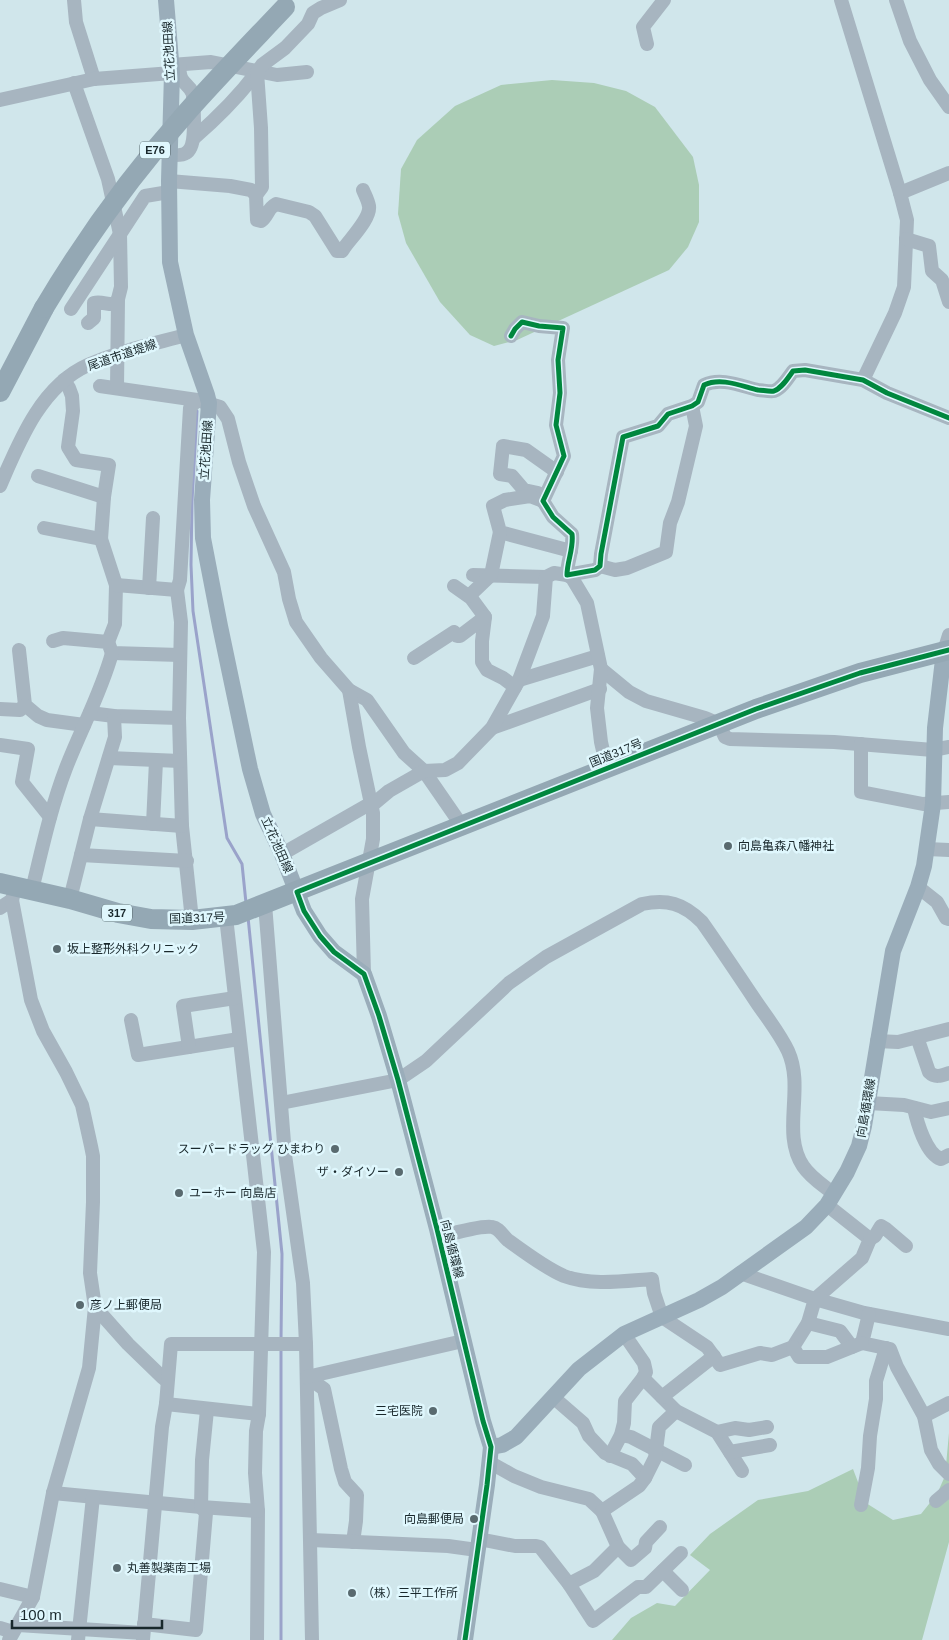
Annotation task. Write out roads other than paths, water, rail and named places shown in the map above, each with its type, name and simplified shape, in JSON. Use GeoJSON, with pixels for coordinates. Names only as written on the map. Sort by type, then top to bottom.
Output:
{"type":"FeatureCollection","features":[{"type":"Feature","properties":{"kind":"highway","name":"E76"},"geometry":{"type":"LineString","coordinates":[[0,392],[44,308],[109,208],[186,113],[288,3]]}},
{"type":"Feature","properties":{"kind":"highway","name":"国道317号"},"geometry":{"type":"LineString","coordinates":[[15,890],[70,899],[118,913],[151,919],[192,920],[231,916],[297,892],[756,709],[860,673],[947,646]]}},
{"type":"Feature","properties":{"kind":"main road","name":"立花池田線"},"geometry":{"type":"LineString","coordinates":[[166,0],[174,68],[169,187],[170,262],[186,334],[207,394],[202,402],[203,538],[250,769],[263,814],[297,892]]}},
{"type":"Feature","properties":{"kind":"main road","name":"向島循環線"},"geometry":{"type":"LineString","coordinates":[[490,1455],[516,1437],[579,1369],[624,1334],[699,1300],[740,1274],[806,1227],[831,1199],[859,1146],[893,951],[923,874],[941,749],[947,646]]}},
{"type":"Feature","properties":{"kind":"main road"},"geometry":{"type":"LineString","coordinates":[[297,892],[304,911],[320,936],[334,952],[364,974]]}},
{"type":"Feature","properties":{"kind":"main road","name":"向島循環線"},"geometry":{"type":"LineString","coordinates":[[364,974],[398,1080],[439,1236],[490,1455],[465,1640]]}},
{"type":"Feature","properties":{"kind":"street"},"geometry":{"type":"LineString","coordinates":[[74,0],[76,22],[94,79]]}},
{"type":"Feature","properties":{"kind":"street"},"geometry":{"type":"LineString","coordinates":[[194,138],[249,83],[262,65],[285,48],[308,24],[313,13],[340,0]]}},
{"type":"Feature","properties":{"kind":"street"},"geometry":{"type":"LineString","coordinates":[[647,44],[644,27],[664,0]]}},
{"type":"Feature","properties":{"kind":"street"},"geometry":{"type":"LineString","coordinates":[[841,0],[907,220],[904,287],[895,313],[863,380]]}},
{"type":"Feature","properties":{"kind":"street"},"geometry":{"type":"LineString","coordinates":[[896,0],[910,41],[930,80],[949,107]]}},
{"type":"Feature","properties":{"kind":"street"},"geometry":{"type":"LineString","coordinates":[[0,100],[94,79],[211,62],[257,72],[277,74],[307,72]]}},
{"type":"Feature","properties":{"kind":"street"},"geometry":{"type":"LineString","coordinates":[[170,155],[183,155],[188,152],[194,138],[193,94],[182,82],[174,68]]}},
{"type":"Feature","properties":{"kind":"street"},"geometry":{"type":"LineString","coordinates":[[257,72],[261,128],[262,187],[256,195],[257,220],[261,221],[265,218],[271,207],[276,204],[309,212],[315,216],[337,251],[342,251],[369,212],[369,206],[363,190]]}},
{"type":"Feature","properties":{"kind":"street"},"geometry":{"type":"LineString","coordinates":[[74,83],[108,179],[120,234],[121,287],[118,299],[117,388]]}},
{"type":"Feature","properties":{"kind":"street"},"geometry":{"type":"LineString","coordinates":[[900,193],[949,173]]}},
{"type":"Feature","properties":{"kind":"street"},"geometry":{"type":"LineString","coordinates":[[71,309],[145,196],[169,187],[230,186],[251,190],[256,195]]}},
{"type":"Feature","properties":{"kind":"street"},"geometry":{"type":"LineString","coordinates":[[906,239],[929,246],[932,270],[942,280],[949,302]]}},
{"type":"Feature","properties":{"kind":"street"},"geometry":{"type":"LineString","coordinates":[[88,323],[94,318],[94,303],[115,304],[118,299]]}},
{"type":"Feature","properties":{"kind":"street"},"geometry":{"type":"LineString","coordinates":[[511,336],[522,322],[563,328],[558,360],[560,393],[556,425],[564,456],[545,498]]}},
{"type":"Feature","properties":{"kind":"street","name":"尾道市道堤線"},"geometry":{"type":"LineString","coordinates":[[0,486],[13,456],[32,421],[48,397],[64,380],[86,366],[118,354],[186,334]]}},
{"type":"Feature","properties":{"kind":"street"},"geometry":{"type":"LineString","coordinates":[[473,576],[546,578],[554,573],[567,575],[595,570],[600,566],[623,437],[658,426],[668,414],[692,406],[698,402],[704,385],[713,381],[774,391],[783,384],[793,371],[804,370],[863,380],[887,394],[949,418]]}},
{"type":"Feature","properties":{"kind":"street"},"geometry":{"type":"LineString","coordinates":[[0,908],[15,890],[50,816],[66,769],[106,673],[115,624],[116,585],[101,539],[104,497],[109,465],[76,460],[68,447],[73,411],[72,396],[64,380]]}},
{"type":"Feature","properties":{"kind":"street"},"geometry":{"type":"LineString","coordinates":[[100,386],[202,402],[220,407],[228,419],[239,462],[254,506],[284,572],[296,622],[321,658],[349,690],[367,700],[404,753],[424,771],[462,826]]}},
{"type":"Feature","properties":{"kind":"street"},"geometry":{"type":"LineString","coordinates":[[192,920],[182,826],[179,718],[181,622],[177,590],[180,580],[190,408],[202,402]]}},
{"type":"Feature","properties":{"kind":"street"},"geometry":{"type":"LineString","coordinates":[[600,566],[615,570],[627,568],[666,552],[670,523],[678,502],[696,426],[692,406]]}},
{"type":"Feature","properties":{"kind":"street"},"geometry":{"type":"LineString","coordinates":[[557,472],[526,450],[503,446],[500,474],[512,476],[524,490],[545,498],[553,517],[572,534],[573,541],[567,566],[567,575]]}},
{"type":"Feature","properties":{"kind":"street"},"geometry":{"type":"LineString","coordinates":[[38,476],[104,497]]}},
{"type":"Feature","properties":{"kind":"street"},"geometry":{"type":"LineString","coordinates":[[469,596],[491,575],[500,532],[493,506],[505,500],[530,496],[545,498]]}},
{"type":"Feature","properties":{"kind":"street"},"geometry":{"type":"LineString","coordinates":[[149,588],[153,518]]}},
{"type":"Feature","properties":{"kind":"street"},"geometry":{"type":"LineString","coordinates":[[44,528],[101,539]]}},
{"type":"Feature","properties":{"kind":"street"},"geometry":{"type":"LineString","coordinates":[[500,532],[571,550]]}},
{"type":"Feature","properties":{"kind":"street"},"geometry":{"type":"LineString","coordinates":[[567,575],[572,578],[587,603],[599,662],[600,689],[597,708],[607,768]]}},
{"type":"Feature","properties":{"kind":"street"},"geometry":{"type":"LineString","coordinates":[[282,854],[366,806],[371,806],[390,791],[424,771],[445,770],[458,763],[492,728],[517,683],[543,616],[546,578]]}},
{"type":"Feature","properties":{"kind":"street"},"geometry":{"type":"LineString","coordinates":[[116,585],[177,590]]}},
{"type":"Feature","properties":{"kind":"street"},"geometry":{"type":"LineString","coordinates":[[454,586],[469,596],[485,617],[482,662],[487,670],[517,683],[599,662]]}},
{"type":"Feature","properties":{"kind":"street"},"geometry":{"type":"LineString","coordinates":[[414,658],[454,632],[457,636],[460,636],[485,617]]}},
{"type":"Feature","properties":{"kind":"street"},"geometry":{"type":"LineString","coordinates":[[53,641],[63,638],[110,648],[180,655]]}},
{"type":"Feature","properties":{"kind":"street"},"geometry":{"type":"LineString","coordinates":[[19,650],[25,705],[38,716],[47,720],[114,716],[179,718]]}},
{"type":"Feature","properties":{"kind":"street"},"geometry":{"type":"LineString","coordinates":[[599,662],[629,692],[646,701],[705,718],[719,724],[725,737],[730,739],[941,749]]}},
{"type":"Feature","properties":{"kind":"street"},"geometry":{"type":"LineString","coordinates":[[492,728],[600,689]]}},
{"type":"Feature","properties":{"kind":"street"},"geometry":{"type":"LineString","coordinates":[[349,690],[373,813],[373,839],[362,899],[364,974]]}},
{"type":"Feature","properties":{"kind":"street"},"geometry":{"type":"LineString","coordinates":[[0,709],[20,710],[25,705]]}},
{"type":"Feature","properties":{"kind":"street"},"geometry":{"type":"LineString","coordinates":[[70,899],[90,819],[115,737],[114,716]]}},
{"type":"Feature","properties":{"kind":"street"},"geometry":{"type":"LineString","coordinates":[[861,744],[861,792],[923,804],[949,802]]}},
{"type":"Feature","properties":{"kind":"street"},"geometry":{"type":"LineString","coordinates":[[0,745],[28,749],[22,782],[50,816]]}},
{"type":"Feature","properties":{"kind":"street"},"geometry":{"type":"LineString","coordinates":[[109,758],[180,761]]}},
{"type":"Feature","properties":{"kind":"street"},"geometry":{"type":"LineString","coordinates":[[153,824],[156,761]]}},
{"type":"Feature","properties":{"kind":"street"},"geometry":{"type":"LineString","coordinates":[[90,819],[182,826]]}},
{"type":"Feature","properties":{"kind":"street"},"geometry":{"type":"LineString","coordinates":[[927,849],[949,850]]}},
{"type":"Feature","properties":{"kind":"street"},"geometry":{"type":"LineString","coordinates":[[81,855],[187,861]]}},
{"type":"Feature","properties":{"kind":"street"},"geometry":{"type":"LineString","coordinates":[[918,886],[937,902],[946,918],[949,919]]}},
{"type":"Feature","properties":{"kind":"street"},"geometry":{"type":"LineString","coordinates":[[10,1631],[33,1597],[54,1493],[89,1368],[94,1307],[90,1273],[93,1156],[82,1105],[43,1031],[31,1000],[15,890]]}},
{"type":"Feature","properties":{"kind":"street"},"geometry":{"type":"LineString","coordinates":[[281,1103],[398,1080],[426,1061],[508,983],[546,957],[642,904],[656,901],[668,902],[692,912],[702,922],[789,1052],[796,1084],[793,1136],[797,1155],[804,1167],[831,1199],[870,1239]]}},
{"type":"Feature","properties":{"kind":"street"},"geometry":{"type":"LineString","coordinates":[[261,906],[285,1155],[303,1283],[302,1345],[307,1377],[312,1640]]}},
{"type":"Feature","properties":{"kind":"street"},"geometry":{"type":"LineString","coordinates":[[231,916],[235,998],[264,1252],[259,1414],[256,1431],[255,1473],[258,1511],[257,1640]]}},
{"type":"Feature","properties":{"kind":"street"},"geometry":{"type":"LineString","coordinates":[[189,1047],[183,1006],[235,998]]}},
{"type":"Feature","properties":{"kind":"street"},"geometry":{"type":"LineString","coordinates":[[131,1020],[138,1055],[240,1040]]}},
{"type":"Feature","properties":{"kind":"street"},"geometry":{"type":"LineString","coordinates":[[877,1041],[898,1042],[949,1029]]}},
{"type":"Feature","properties":{"kind":"street"},"geometry":{"type":"LineString","coordinates":[[917,1037],[929,1072],[932,1075],[940,1076],[949,1073]]}},
{"type":"Feature","properties":{"kind":"street"},"geometry":{"type":"LineString","coordinates":[[868,1103],[904,1105],[930,1112],[949,1108]]}},
{"type":"Feature","properties":{"kind":"street"},"geometry":{"type":"LineString","coordinates":[[914,1108],[917,1123],[926,1144],[936,1158],[941,1159],[949,1155]]}},
{"type":"Feature","properties":{"kind":"street"},"geometry":{"type":"LineString","coordinates":[[439,1236],[491,1226],[500,1230],[507,1240],[563,1276],[592,1281],[652,1279],[654,1293],[662,1317],[707,1348],[720,1365],[760,1353],[772,1355],[793,1347],[808,1323],[815,1299],[862,1258],[870,1239],[875,1236],[881,1226],[906,1246]]}},
{"type":"Feature","properties":{"kind":"street"},"geometry":{"type":"LineString","coordinates":[[740,1274],[815,1299],[869,1314],[949,1329]]}},
{"type":"Feature","properties":{"kind":"street"},"geometry":{"type":"LineString","coordinates":[[94,1307],[128,1344],[167,1381]]}},
{"type":"Feature","properties":{"kind":"street"},"geometry":{"type":"LineString","coordinates":[[857,1345],[869,1314]]}},
{"type":"Feature","properties":{"kind":"street"},"geometry":{"type":"LineString","coordinates":[[808,1323],[840,1331],[857,1345]]}},
{"type":"Feature","properties":{"kind":"street"},"geometry":{"type":"LineString","coordinates":[[610,1456],[621,1435],[624,1423],[625,1401],[646,1372],[644,1363],[624,1334]]}},
{"type":"Feature","properties":{"kind":"street"},"geometry":{"type":"LineString","coordinates":[[307,1377],[463,1341]]}},
{"type":"Feature","properties":{"kind":"street"},"geometry":{"type":"LineString","coordinates":[[143,1632],[171,1344],[302,1345]]}},
{"type":"Feature","properties":{"kind":"street"},"geometry":{"type":"LineString","coordinates":[[793,1347],[799,1357],[827,1357],[857,1345],[890,1349],[896,1367],[924,1416],[931,1450],[939,1464],[949,1474]]}},
{"type":"Feature","properties":{"kind":"street"},"geometry":{"type":"LineString","coordinates":[[861,1505],[868,1468],[870,1436],[876,1399],[876,1381],[886,1348]]}},
{"type":"Feature","properties":{"kind":"street"},"geometry":{"type":"LineString","coordinates":[[662,1397],[714,1356]]}},
{"type":"Feature","properties":{"kind":"street"},"geometry":{"type":"LineString","coordinates":[[307,1377],[324,1389],[345,1482],[357,1495],[353,1542]]}},
{"type":"Feature","properties":{"kind":"street"},"geometry":{"type":"LineString","coordinates":[[643,1378],[676,1411],[718,1432],[742,1471]]}},
{"type":"Feature","properties":{"kind":"street"},"geometry":{"type":"LineString","coordinates":[[554,1397],[583,1423],[589,1436],[605,1454],[632,1464],[645,1478]]}},
{"type":"Feature","properties":{"kind":"street"},"geometry":{"type":"LineString","coordinates":[[924,1416],[949,1403]]}},
{"type":"Feature","properties":{"kind":"street"},"geometry":{"type":"LineString","coordinates":[[166,1404],[207,1410],[259,1414]]}},
{"type":"Feature","properties":{"kind":"street"},"geometry":{"type":"LineString","coordinates":[[10,1631],[78,1634],[196,1630],[206,1513],[201,1508],[202,1460],[207,1410]]}},
{"type":"Feature","properties":{"kind":"street"},"geometry":{"type":"LineString","coordinates":[[602,1511],[639,1486],[645,1478],[654,1458],[659,1427],[676,1411]]}},
{"type":"Feature","properties":{"kind":"street"},"geometry":{"type":"LineString","coordinates":[[718,1432],[735,1428],[749,1430],[767,1427]]}},
{"type":"Feature","properties":{"kind":"street"},"geometry":{"type":"LineString","coordinates":[[621,1435],[631,1437],[685,1464]]}},
{"type":"Feature","properties":{"kind":"street"},"geometry":{"type":"LineString","coordinates":[[730,1452],[770,1445]]}},
{"type":"Feature","properties":{"kind":"street"},"geometry":{"type":"LineString","coordinates":[[490,1455],[514,1476],[541,1487],[589,1499],[602,1511],[618,1547],[631,1560],[645,1548],[646,1542],[660,1527]]}},
{"type":"Feature","properties":{"kind":"street"},"geometry":{"type":"LineString","coordinates":[[936,1501],[949,1490]]}},
{"type":"Feature","properties":{"kind":"street"},"geometry":{"type":"LineString","coordinates":[[54,1493],[201,1508],[258,1511]]}},
{"type":"Feature","properties":{"kind":"street"},"geometry":{"type":"LineString","coordinates":[[78,1634],[93,1497]]}},
{"type":"Feature","properties":{"kind":"street"},"geometry":{"type":"LineString","coordinates":[[311,1540],[448,1546],[478,1544],[540,1547],[569,1584],[593,1621],[638,1587],[646,1587],[681,1553]]}},
{"type":"Feature","properties":{"kind":"street"},"geometry":{"type":"LineString","coordinates":[[569,1584],[594,1571],[618,1547]]}},
{"type":"Feature","properties":{"kind":"street"},"geometry":{"type":"LineString","coordinates":[[663,1570],[682,1590]]}},
{"type":"Feature","properties":{"kind":"street"},"geometry":{"type":"LineString","coordinates":[[0,1589],[33,1597]]}},
{"type":"Feature","properties":{"kind":"waterway"},"geometry":{"type":"LineString","coordinates":[[197,411],[192,501],[191,565],[193,611],[227,838],[242,864],[246,903]]}},
{"type":"Feature","properties":{"kind":"waterway"},"geometry":{"type":"LineString","coordinates":[[248,917],[282,1254],[281,1341]]}},
{"type":"Feature","properties":{"kind":"waterway"},"geometry":{"type":"LineString","coordinates":[[281,1348],[281,1640]]}},
{"type":"Feature","properties":{"kind":"place","name":"向島亀森八幡神社"},"geometry":{"type":"Point","coordinates":[728,846]}},
{"type":"Feature","properties":{"kind":"place","name":"坂上整形外科クリニック"},"geometry":{"type":"Point","coordinates":[57,949]}},
{"type":"Feature","properties":{"kind":"place","name":"スーパードラッグ ひまわり"},"geometry":{"type":"Point","coordinates":[335,1149]}},
{"type":"Feature","properties":{"kind":"place","name":"ザ・ダイソー"},"geometry":{"type":"Point","coordinates":[399,1172]}},
{"type":"Feature","properties":{"kind":"place","name":"ユーホー 向島店"},"geometry":{"type":"Point","coordinates":[179,1193]}},
{"type":"Feature","properties":{"kind":"place","name":"彦ノ上郵便局"},"geometry":{"type":"Point","coordinates":[80,1305]}},
{"type":"Feature","properties":{"kind":"place","name":"三宅医院"},"geometry":{"type":"Point","coordinates":[433,1411]}},
{"type":"Feature","properties":{"kind":"place","name":"向島郵便局"},"geometry":{"type":"Point","coordinates":[474,1519]}},
{"type":"Feature","properties":{"kind":"place","name":"丸善製薬南工場"},"geometry":{"type":"Point","coordinates":[117,1568]}},
{"type":"Feature","properties":{"kind":"place","name":"（株）三平工作所"},"geometry":{"type":"Point","coordinates":[352,1593]}}]}
